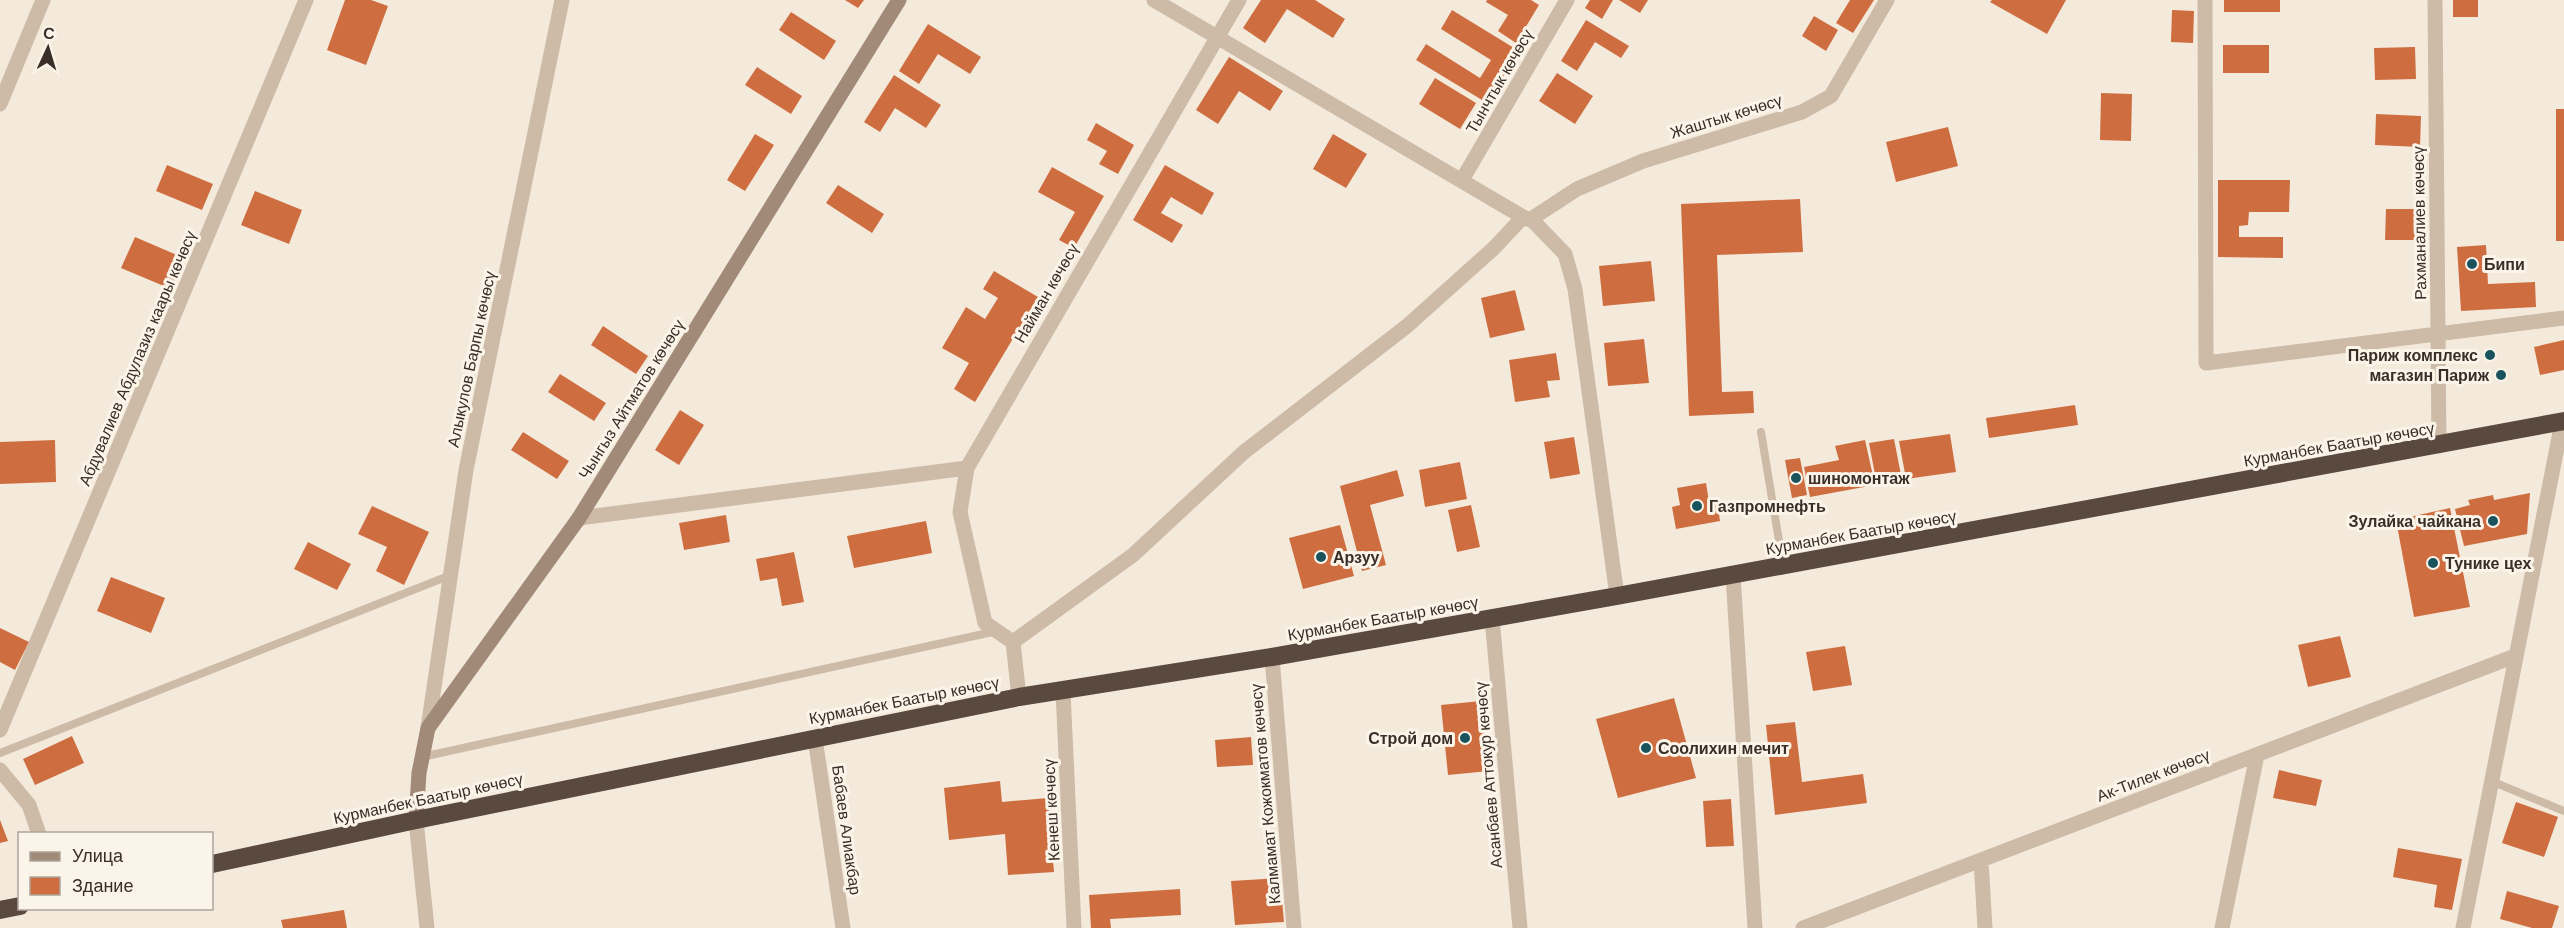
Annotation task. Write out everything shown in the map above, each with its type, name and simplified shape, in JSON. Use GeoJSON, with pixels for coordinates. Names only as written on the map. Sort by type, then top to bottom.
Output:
{"type":"FeatureCollection","features":[{"type":"Feature","properties":{"kind":"highway","name":"Курманбек Баатыр көчөсү"},"geometry":{"type":"LineString","coordinates":[[213,864],[1019,697],[1272,657],[1617,596],[2563,422]]}},
{"type":"Feature","properties":{"kind":"highway"},"geometry":{"type":"LineString","coordinates":[[0,910],[18,906]]}},
{"type":"Feature","properties":{"kind":"main road","name":"Чынгыз Айтматов көчөсү"},"geometry":{"type":"LineString","coordinates":[[416,820],[428,728],[579,518],[899,0]]}},
{"type":"Feature","properties":{"kind":"street"},"geometry":{"type":"LineString","coordinates":[[0,104],[43,0]]}},
{"type":"Feature","properties":{"kind":"street","name":"Абдувалиев Абдулазиз каары көчөсү"},"geometry":{"type":"LineString","coordinates":[[0,730],[306,0]]}},
{"type":"Feature","properties":{"kind":"street","name":"Алыкулов Барпы көчөсү"},"geometry":{"type":"LineString","coordinates":[[428,728],[466,470],[562,0]]}},
{"type":"Feature","properties":{"kind":"street"},"geometry":{"type":"LineString","coordinates":[[1154,0],[1527,218],[1565,254],[1575,289],[1617,596]]}},
{"type":"Feature","properties":{"kind":"street","name":"Найман көчөсү"},"geometry":{"type":"LineString","coordinates":[[991,627],[960,512],[967,468],[1008,393],[1239,0]]}},
{"type":"Feature","properties":{"kind":"street","name":"Тынчтык көчөсү"},"geometry":{"type":"LineString","coordinates":[[1462,180],[1567,0]]}},
{"type":"Feature","properties":{"kind":"street","name":"Жаштык көчөсү"},"geometry":{"type":"LineString","coordinates":[[1013,642],[1133,555],[1244,452],[1407,326],[1527,218],[1577,189],[1643,161],[1802,112],[1831,96],[1887,0]]}},
{"type":"Feature","properties":{"kind":"street"},"geometry":{"type":"LineString","coordinates":[[2205,0],[2206,363],[2564,318]]}},
{"type":"Feature","properties":{"kind":"street","name":"Рахманалиев көчөсү"},"geometry":{"type":"LineString","coordinates":[[2435,0],[2439,446]]}},
{"type":"Feature","properties":{"kind":"street"},"geometry":{"type":"LineString","coordinates":[[2463,928],[2490,781],[2563,422]]}},
{"type":"Feature","properties":{"kind":"street"},"geometry":{"type":"LineString","coordinates":[[579,518],[967,468]]}},
{"type":"Feature","properties":{"kind":"street"},"geometry":{"type":"LineString","coordinates":[[1732,575],[1755,928]]}},
{"type":"Feature","properties":{"kind":"street","name":"Асанбаев Аттокур көчөсү"},"geometry":{"type":"LineString","coordinates":[[1492,618],[1520,928]]}},
{"type":"Feature","properties":{"kind":"street"},"geometry":{"type":"LineString","coordinates":[[991,627],[1013,642],[1019,697]]}},
{"type":"Feature","properties":{"kind":"street","name":"Ак-Тилек көчөсү"},"geometry":{"type":"LineString","coordinates":[[1803,928],[2515,656]]}},
{"type":"Feature","properties":{"kind":"street","name":"Калмамат Кожокматов көчөсү"},"geometry":{"type":"LineString","coordinates":[[1272,657],[1294,928]]}},
{"type":"Feature","properties":{"kind":"street","name":"Кенеш көчөсү"},"geometry":{"type":"LineString","coordinates":[[1063,691],[1074,928]]}},
{"type":"Feature","properties":{"kind":"street","name":"Бабаев Алиакбар"},"geometry":{"type":"LineString","coordinates":[[815,738],[843,928]]}},
{"type":"Feature","properties":{"kind":"street"},"geometry":{"type":"LineString","coordinates":[[2222,928],[2258,755]]}},
{"type":"Feature","properties":{"kind":"street"},"geometry":{"type":"LineString","coordinates":[[0,770],[29,805],[38,832]]}},
{"type":"Feature","properties":{"kind":"street"},"geometry":{"type":"LineString","coordinates":[[416,820],[427,928]]}},
{"type":"Feature","properties":{"kind":"street"},"geometry":{"type":"LineString","coordinates":[[1981,860],[1985,928]]}},
{"type":"Feature","properties":{"kind":"lane"},"geometry":{"type":"LineString","coordinates":[[1761,432],[1783,566]]}},
{"type":"Feature","properties":{"kind":"lane"},"geometry":{"type":"LineString","coordinates":[[0,753],[451,575]]}},
{"type":"Feature","properties":{"kind":"lane"},"geometry":{"type":"LineString","coordinates":[[423,757],[991,627]]}},
{"type":"Feature","properties":{"kind":"lane"},"geometry":{"type":"LineString","coordinates":[[2490,781],[2564,811]]}},
{"type":"Feature","properties":{"kind":"building"},"geometry":{"type":"Polygon","coordinates":[[[345,0],[371,0],[388,6],[366,65],[327,50],[345,0]]]}},
{"type":"Feature","properties":{"kind":"building"},"geometry":{"type":"Polygon","coordinates":[[[845,0],[864,0],[858,8],[845,0]]]}},
{"type":"Feature","properties":{"kind":"building"},"geometry":{"type":"Polygon","coordinates":[[[1261,0],[1315,0],[1345,19],[1333,38],[1287,9],[1265,43],[1243,28],[1261,0]]]}},
{"type":"Feature","properties":{"kind":"building"},"geometry":{"type":"Polygon","coordinates":[[[1487,0],[1531,0],[1539,5],[1516,43],[1498,31],[1508,15],[1486,2],[1487,0]]]}},
{"type":"Feature","properties":{"kind":"building"},"geometry":{"type":"Polygon","coordinates":[[[1590,0],[1613,0],[1602,19],[1585,8],[1590,0]]]}},
{"type":"Feature","properties":{"kind":"building"},"geometry":{"type":"Polygon","coordinates":[[[1619,0],[1648,0],[1640,13],[1619,0]]]}},
{"type":"Feature","properties":{"kind":"building"},"geometry":{"type":"Polygon","coordinates":[[[1850,0],[1874,0],[1853,33],[1836,23],[1850,0]]]}},
{"type":"Feature","properties":{"kind":"building"},"geometry":{"type":"Polygon","coordinates":[[[1992,0],[2066,0],[2047,34],[1990,2],[1992,0]]]}},
{"type":"Feature","properties":{"kind":"building"},"geometry":{"type":"Polygon","coordinates":[[[2224,0],[2280,0],[2280,12],[2224,12],[2224,0]]]}},
{"type":"Feature","properties":{"kind":"building"},"geometry":{"type":"Polygon","coordinates":[[[2453,0],[2478,0],[2478,17],[2453,17],[2453,0]]]}},
{"type":"Feature","properties":{"kind":"building"},"geometry":{"type":"Polygon","coordinates":[[[1452,10],[1519,51],[1487,103],[1416,60],[1426,44],[1480,78],[1491,60],[1441,29],[1452,10]]]}},
{"type":"Feature","properties":{"kind":"building"},"geometry":{"type":"Polygon","coordinates":[[[2172,10],[2194,11],[2193,43],[2171,42],[2172,10]]]}},
{"type":"Feature","properties":{"kind":"building"},"geometry":{"type":"Polygon","coordinates":[[[791,12],[836,41],[824,60],[779,30],[791,12]]]}},
{"type":"Feature","properties":{"kind":"building"},"geometry":{"type":"Polygon","coordinates":[[[1814,16],[1838,30],[1826,51],[1802,36],[1814,16]]]}},
{"type":"Feature","properties":{"kind":"building"},"geometry":{"type":"Polygon","coordinates":[[[1586,20],[1629,46],[1621,58],[1595,42],[1577,71],[1561,61],[1586,20]]]}},
{"type":"Feature","properties":{"kind":"building"},"geometry":{"type":"Polygon","coordinates":[[[928,24],[981,57],[970,74],[938,54],[919,84],[899,71],[928,24]]]}},
{"type":"Feature","properties":{"kind":"building"},"geometry":{"type":"Polygon","coordinates":[[[2223,45],[2269,45],[2269,73],[2223,73],[2223,45]]]}},
{"type":"Feature","properties":{"kind":"building"},"geometry":{"type":"Polygon","coordinates":[[[2415,47],[2416,79],[2375,80],[2374,48],[2415,47]]]}},
{"type":"Feature","properties":{"kind":"building"},"geometry":{"type":"Polygon","coordinates":[[[1229,57],[1283,91],[1270,111],[1239,91],[1218,124],[1196,110],[1229,57]]]}},
{"type":"Feature","properties":{"kind":"building"},"geometry":{"type":"Polygon","coordinates":[[[757,67],[802,96],[791,114],[745,85],[757,67]]]}},
{"type":"Feature","properties":{"kind":"building"},"geometry":{"type":"Polygon","coordinates":[[[1557,73],[1593,96],[1575,124],[1539,101],[1557,73]]]}},
{"type":"Feature","properties":{"kind":"building"},"geometry":{"type":"Polygon","coordinates":[[[894,75],[941,105],[926,128],[895,108],[880,132],[864,122],[894,75]]]}},
{"type":"Feature","properties":{"kind":"building"},"geometry":{"type":"Polygon","coordinates":[[[1435,78],[1476,103],[1460,129],[1419,104],[1435,78]]]}},
{"type":"Feature","properties":{"kind":"building"},"geometry":{"type":"Polygon","coordinates":[[[2101,93],[2132,94],[2131,141],[2100,140],[2101,93]]]}},
{"type":"Feature","properties":{"kind":"building"},"geometry":{"type":"Polygon","coordinates":[[[2556,109],[2564,109],[2564,241],[2556,241],[2556,109]]]}},
{"type":"Feature","properties":{"kind":"building"},"geometry":{"type":"Polygon","coordinates":[[[2376,114],[2421,116],[2420,147],[2375,145],[2376,114]]]}},
{"type":"Feature","properties":{"kind":"building"},"geometry":{"type":"Polygon","coordinates":[[[1096,123],[1134,145],[1118,174],[1099,164],[1107,151],[1087,140],[1096,123]]]}},
{"type":"Feature","properties":{"kind":"building"},"geometry":{"type":"Polygon","coordinates":[[[1948,127],[1958,166],[1896,182],[1886,142],[1948,127]]]}},
{"type":"Feature","properties":{"kind":"building"},"geometry":{"type":"Polygon","coordinates":[[[755,134],[774,145],[745,191],[727,180],[755,134]]]}},
{"type":"Feature","properties":{"kind":"building"},"geometry":{"type":"Polygon","coordinates":[[[1333,134],[1367,154],[1346,188],[1313,169],[1333,134]]]}},
{"type":"Feature","properties":{"kind":"building"},"geometry":{"type":"Polygon","coordinates":[[[167,165],[213,184],[202,210],[156,191],[167,165]]]}},
{"type":"Feature","properties":{"kind":"building"},"geometry":{"type":"Polygon","coordinates":[[[1165,165],[1214,193],[1202,215],[1171,197],[1161,213],[1183,225],[1172,243],[1133,220],[1165,165]]]}},
{"type":"Feature","properties":{"kind":"building"},"geometry":{"type":"Polygon","coordinates":[[[1052,167],[1104,196],[1074,248],[1059,240],[1075,212],[1038,192],[1052,167]]]}},
{"type":"Feature","properties":{"kind":"building"},"geometry":{"type":"Polygon","coordinates":[[[2218,180],[2290,180],[2289,212],[2249,212],[2248,225],[2239,226],[2239,237],[2283,237],[2283,258],[2218,257],[2218,180]]]}},
{"type":"Feature","properties":{"kind":"building"},"geometry":{"type":"Polygon","coordinates":[[[838,185],[884,214],[872,233],[826,203],[838,185]]]}},
{"type":"Feature","properties":{"kind":"building"},"geometry":{"type":"Polygon","coordinates":[[[255,191],[302,210],[289,244],[241,225],[255,191]]]}},
{"type":"Feature","properties":{"kind":"building"},"geometry":{"type":"Polygon","coordinates":[[[1800,199],[1803,252],[1717,255],[1722,392],[1753,391],[1754,413],[1689,416],[1681,204],[1800,199]]]}},
{"type":"Feature","properties":{"kind":"building"},"geometry":{"type":"Polygon","coordinates":[[[2386,209],[2418,209],[2417,240],[2385,240],[2386,209]]]}},
{"type":"Feature","properties":{"kind":"building"},"geometry":{"type":"Polygon","coordinates":[[[135,237],[184,258],[171,289],[121,268],[135,237]]]}},
{"type":"Feature","properties":{"kind":"building","name":"Бипи"},"geometry":{"type":"Polygon","coordinates":[[[2486,245],[2488,284],[2535,282],[2536,307],[2461,311],[2457,247],[2486,245]]]}},
{"type":"Feature","properties":{"kind":"building"},"geometry":{"type":"Polygon","coordinates":[[[1651,261],[1655,301],[1603,306],[1599,266],[1651,261]]]}},
{"type":"Feature","properties":{"kind":"building"},"geometry":{"type":"Polygon","coordinates":[[[994,271],[1038,297],[975,402],[954,389],[969,363],[942,348],[966,307],[985,319],[998,298],[983,289],[994,271]]]}},
{"type":"Feature","properties":{"kind":"building"},"geometry":{"type":"Polygon","coordinates":[[[1515,290],[1525,330],[1490,338],[1481,298],[1515,290]]]}},
{"type":"Feature","properties":{"kind":"building"},"geometry":{"type":"Polygon","coordinates":[[[603,326],[648,356],[636,374],[591,345],[603,326]]]}},
{"type":"Feature","properties":{"kind":"building"},"geometry":{"type":"Polygon","coordinates":[[[1644,339],[1649,383],[1608,386],[1604,343],[1644,339]]]}},
{"type":"Feature","properties":{"kind":"building"},"geometry":{"type":"Polygon","coordinates":[[[2564,340],[2564,370],[2540,375],[2534,347],[2564,340]]]}},
{"type":"Feature","properties":{"kind":"building"},"geometry":{"type":"Polygon","coordinates":[[[1556,353],[1560,380],[1547,381],[1550,397],[1515,402],[1509,360],[1556,353]]]}},
{"type":"Feature","properties":{"kind":"building"},"geometry":{"type":"Polygon","coordinates":[[[560,374],[606,403],[594,421],[548,392],[560,374]]]}},
{"type":"Feature","properties":{"kind":"building"},"geometry":{"type":"Polygon","coordinates":[[[2075,405],[2078,425],[1989,438],[1986,418],[2075,405]]]}},
{"type":"Feature","properties":{"kind":"building"},"geometry":{"type":"Polygon","coordinates":[[[680,410],[704,425],[679,465],[655,450],[680,410]]]}},
{"type":"Feature","properties":{"kind":"building"},"geometry":{"type":"Polygon","coordinates":[[[523,432],[569,461],[557,479],[511,450],[523,432]]]}},
{"type":"Feature","properties":{"kind":"building"},"geometry":{"type":"Polygon","coordinates":[[[1950,434],[1956,472],[1906,479],[1899,441],[1950,434]]]}},
{"type":"Feature","properties":{"kind":"building"},"geometry":{"type":"Polygon","coordinates":[[[1574,437],[1580,474],[1550,479],[1544,442],[1574,437]]]}},
{"type":"Feature","properties":{"kind":"building"},"geometry":{"type":"Polygon","coordinates":[[[1894,439],[1902,480],[1877,485],[1869,443],[1894,439]]]}},
{"type":"Feature","properties":{"kind":"building"},"geometry":{"type":"Polygon","coordinates":[[[55,440],[56,482],[0,484],[0,442],[55,440]]]}},
{"type":"Feature","properties":{"kind":"building"},"geometry":{"type":"Polygon","coordinates":[[[1865,440],[1875,485],[1810,497],[1804,467],[1839,460],[1835,446],[1865,440]]]}},
{"type":"Feature","properties":{"kind":"building","name":"шиномонтаж"},"geometry":{"type":"Polygon","coordinates":[[[1800,458],[1807,495],[1792,498],[1785,460],[1800,458]]]}},
{"type":"Feature","properties":{"kind":"building"},"geometry":{"type":"Polygon","coordinates":[[[1460,462],[1467,499],[1425,507],[1419,470],[1460,462]]]}},
{"type":"Feature","properties":{"kind":"building"},"geometry":{"type":"Polygon","coordinates":[[[1397,470],[1404,496],[1370,505],[1386,565],[1362,571],[1340,486],[1397,470]]]}},
{"type":"Feature","properties":{"kind":"building","name":"Газпромнефть"},"geometry":{"type":"Polygon","coordinates":[[[1706,483],[1709,502],[1717,500],[1720,521],[1676,529],[1672,507],[1680,505],[1677,488],[1706,483]]]}},
{"type":"Feature","properties":{"kind":"building","name":"Зулайка чайкана"},"geometry":{"type":"Polygon","coordinates":[[[2530,493],[2527,534],[2464,546],[2455,509],[2470,505],[2468,500],[2493,495],[2494,500],[2530,493]]]}},
{"type":"Feature","properties":{"kind":"building"},"geometry":{"type":"Polygon","coordinates":[[[1471,505],[1480,547],[1457,552],[1448,510],[1471,505]]]}},
{"type":"Feature","properties":{"kind":"building"},"geometry":{"type":"Polygon","coordinates":[[[372,506],[429,532],[404,585],[376,571],[387,547],[358,534],[372,506]]]}},
{"type":"Feature","properties":{"kind":"building","name":"Тунике цех"},"geometry":{"type":"Polygon","coordinates":[[[2450,508],[2470,607],[2414,617],[2396,520],[2450,508]]]}},
{"type":"Feature","properties":{"kind":"building"},"geometry":{"type":"Polygon","coordinates":[[[726,515],[730,542],[684,550],[679,523],[726,515]]]}},
{"type":"Feature","properties":{"kind":"building"},"geometry":{"type":"Polygon","coordinates":[[[926,521],[932,553],[854,568],[847,536],[926,521]]]}},
{"type":"Feature","properties":{"kind":"building","name":"Арзуу"},"geometry":{"type":"Polygon","coordinates":[[[1340,525],[1354,576],[1303,589],[1289,538],[1340,525]]]}},
{"type":"Feature","properties":{"kind":"building"},"geometry":{"type":"Polygon","coordinates":[[[308,542],[351,564],[337,590],[294,569],[308,542]]]}},
{"type":"Feature","properties":{"kind":"building"},"geometry":{"type":"Polygon","coordinates":[[[794,552],[804,602],[782,606],[777,578],[760,581],[756,559],[794,552]]]}},
{"type":"Feature","properties":{"kind":"building"},"geometry":{"type":"Polygon","coordinates":[[[111,577],[165,598],[151,633],[97,611],[111,577]]]}},
{"type":"Feature","properties":{"kind":"building"},"geometry":{"type":"Polygon","coordinates":[[[0,628],[29,642],[15,670],[0,662],[0,628]]]}},
{"type":"Feature","properties":{"kind":"building"},"geometry":{"type":"Polygon","coordinates":[[[2340,636],[2351,677],[2308,687],[2298,645],[2340,636]]]}},
{"type":"Feature","properties":{"kind":"building"},"geometry":{"type":"Polygon","coordinates":[[[1845,646],[1852,685],[1813,691],[1806,652],[1845,646]]]}},
{"type":"Feature","properties":{"kind":"building","name":"Соолихин мечит"},"geometry":{"type":"Polygon","coordinates":[[[1674,698],[1696,778],[1618,798],[1596,719],[1674,698]]]}},
{"type":"Feature","properties":{"kind":"building","name":"Строй дом"},"geometry":{"type":"Polygon","coordinates":[[[1481,701],[1489,771],[1448,775],[1441,705],[1481,701]]]}},
{"type":"Feature","properties":{"kind":"building"},"geometry":{"type":"Polygon","coordinates":[[[1795,722],[1802,782],[1863,774],[1867,803],[1775,815],[1766,725],[1795,722]]]}},
{"type":"Feature","properties":{"kind":"building"},"geometry":{"type":"Polygon","coordinates":[[[72,736],[84,763],[35,785],[23,759],[72,736]]]}},
{"type":"Feature","properties":{"kind":"building"},"geometry":{"type":"Polygon","coordinates":[[[1251,737],[1253,765],[1217,767],[1215,740],[1251,737]]]}},
{"type":"Feature","properties":{"kind":"building"},"geometry":{"type":"Polygon","coordinates":[[[2279,770],[2322,780],[2316,806],[2273,798],[2279,770]]]}},
{"type":"Feature","properties":{"kind":"building"},"geometry":{"type":"Polygon","coordinates":[[[1000,781],[1002,802],[1048,798],[1054,872],[1008,875],[1005,834],[949,840],[944,788],[1000,781]]]}},
{"type":"Feature","properties":{"kind":"building"},"geometry":{"type":"Polygon","coordinates":[[[1731,799],[1734,846],[1706,847],[1703,801],[1731,799]]]}},
{"type":"Feature","properties":{"kind":"building"},"geometry":{"type":"Polygon","coordinates":[[[2516,802],[2558,817],[2544,857],[2502,843],[2516,802]]]}},
{"type":"Feature","properties":{"kind":"building"},"geometry":{"type":"Polygon","coordinates":[[[0,820],[8,841],[0,843],[0,820]]]}},
{"type":"Feature","properties":{"kind":"building"},"geometry":{"type":"Polygon","coordinates":[[[2398,848],[2462,859],[2452,910],[2434,907],[2437,885],[2393,877],[2398,848]]]}},
{"type":"Feature","properties":{"kind":"building"},"geometry":{"type":"Polygon","coordinates":[[[1280,878],[1284,922],[1235,925],[1231,881],[1280,878]]]}},
{"type":"Feature","properties":{"kind":"building"},"geometry":{"type":"Polygon","coordinates":[[[1180,889],[1181,915],[1110,919],[1111,928],[1091,928],[1089,895],[1180,889]]]}},
{"type":"Feature","properties":{"kind":"building"},"geometry":{"type":"Polygon","coordinates":[[[2507,891],[2559,906],[2552,928],[2532,928],[2500,919],[2507,891]]]}},
{"type":"Feature","properties":{"kind":"building"},"geometry":{"type":"Polygon","coordinates":[[[344,910],[347,928],[283,928],[281,920],[344,910]]]}},
{"type":"Feature","properties":{"kind":"place","name":"Бипи"},"geometry":{"type":"Point","coordinates":[2472,264]}},
{"type":"Feature","properties":{"kind":"place","name":"Париж комплекс"},"geometry":{"type":"Point","coordinates":[2490,355]}},
{"type":"Feature","properties":{"kind":"place","name":"магазин Париж"},"geometry":{"type":"Point","coordinates":[2501,375]}},
{"type":"Feature","properties":{"kind":"place","name":"шиномонтаж"},"geometry":{"type":"Point","coordinates":[1796,478]}},
{"type":"Feature","properties":{"kind":"place","name":"Газпромнефть"},"geometry":{"type":"Point","coordinates":[1697,506]}},
{"type":"Feature","properties":{"kind":"place","name":"Зулайка чайкана"},"geometry":{"type":"Point","coordinates":[2493,521]}},
{"type":"Feature","properties":{"kind":"place","name":"Арзуу"},"geometry":{"type":"Point","coordinates":[1321,557]}},
{"type":"Feature","properties":{"kind":"place","name":"Тунике цех"},"geometry":{"type":"Point","coordinates":[2433,563]}},
{"type":"Feature","properties":{"kind":"place","name":"Строй дом"},"geometry":{"type":"Point","coordinates":[1465,738]}},
{"type":"Feature","properties":{"kind":"place","name":"Соолихин мечит"},"geometry":{"type":"Point","coordinates":[1646,748]}}]}
